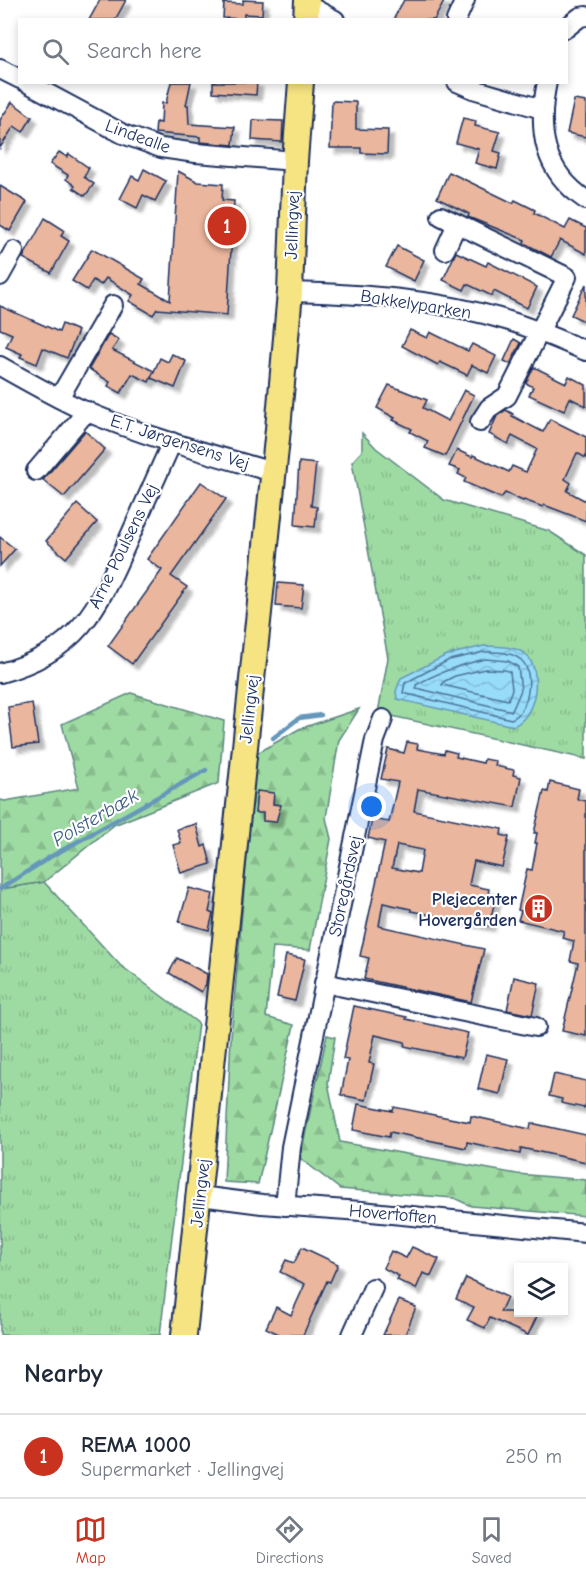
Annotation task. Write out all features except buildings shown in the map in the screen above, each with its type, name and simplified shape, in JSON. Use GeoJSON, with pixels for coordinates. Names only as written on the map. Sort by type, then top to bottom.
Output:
{"type":"FeatureCollection","features":[{"type":"Feature","properties":{"kind":"main road","name":"Jellingvej"},"geometry":{"type":"LineString","coordinates":[[184,1335],[200,1196],[290,292],[295,161],[301,84]]}},
{"type":"Feature","properties":{"kind":"street"},"geometry":{"type":"LineString","coordinates":[[457,18],[465,0]]}},
{"type":"Feature","properties":{"kind":"street"},"geometry":{"type":"LineString","coordinates":[[307,8],[330,18]]}},
{"type":"Feature","properties":{"kind":"street"},"geometry":{"type":"LineString","coordinates":[[568,27],[580,17],[586,16]]}},
{"type":"Feature","properties":{"kind":"street"},"geometry":{"type":"LineString","coordinates":[[0,69],[18,78]]}},
{"type":"Feature","properties":{"kind":"street","name":"Lindealle"},"geometry":{"type":"LineString","coordinates":[[30,84],[123,134],[161,148],[295,161]]}},
{"type":"Feature","properties":{"kind":"street"},"geometry":{"type":"LineString","coordinates":[[462,84],[542,109]]}},
{"type":"Feature","properties":{"kind":"street"},"geometry":{"type":"LineString","coordinates":[[547,84],[542,109],[545,146],[557,172],[572,190],[586,200]]}},
{"type":"Feature","properties":{"kind":"street"},"geometry":{"type":"LineString","coordinates":[[445,250],[449,220],[567,278],[507,396],[489,408],[480,422]]}},
{"type":"Feature","properties":{"kind":"street"},"geometry":{"type":"LineString","coordinates":[[0,276],[14,251]]}},
{"type":"Feature","properties":{"kind":"street","name":"Bakkelyparken"},"geometry":{"type":"LineString","coordinates":[[290,292],[346,293],[413,301],[499,318],[541,332],[586,351]]}},
{"type":"Feature","properties":{"kind":"street"},"geometry":{"type":"LineString","coordinates":[[59,398],[113,305]]}},
{"type":"Feature","properties":{"kind":"street","name":"E.T. Jørgensens Vej"},"geometry":{"type":"LineString","coordinates":[[0,366],[87,411],[172,442],[273,472]]}},
{"type":"Feature","properties":{"kind":"street","name":"E.T. Jørgensens Vej"},"geometry":{"type":"LineString","coordinates":[[36,471],[87,411]]}},
{"type":"Feature","properties":{"kind":"street","name":"Arne Poulsens Vej"},"geometry":{"type":"LineString","coordinates":[[0,673],[26,666],[62,645],[86,621],[105,594],[172,442]]}},
{"type":"Feature","properties":{"kind":"street","name":"Storegårdsvej"},"geometry":{"type":"LineString","coordinates":[[285,1206],[291,1147],[375,740],[383,718]]}},
{"type":"Feature","properties":{"kind":"street"},"geometry":{"type":"LineString","coordinates":[[324,983],[536,1027]]}},
{"type":"Feature","properties":{"kind":"street","name":"Hovertoften"},"geometry":{"type":"LineString","coordinates":[[200,1196],[285,1206],[586,1233]]}},
{"type":"Feature","properties":{"kind":"street"},"geometry":{"type":"LineString","coordinates":[[352,1335],[373,1288]]}},
{"type":"Feature","properties":{"kind":"green space"},"geometry":{"type":"Polygon","coordinates":[[[362,433],[376,448],[444,500],[549,531],[586,555],[586,759],[378,713],[388,658],[352,462],[362,451],[362,433]]]}},
{"type":"Feature","properties":{"kind":"green space"},"geometry":{"type":"Polygon","coordinates":[[[131,693],[224,721],[219,783],[114,825],[44,882],[0,889],[0,800],[79,788],[62,724],[131,693]]]}},
{"type":"Feature","properties":{"kind":"green space"},"geometry":{"type":"Polygon","coordinates":[[[359,709],[339,740],[326,818],[331,839],[310,950],[273,947],[266,1017],[294,1025],[258,1184],[224,1182],[231,1037],[256,754],[299,729],[359,709]]]}},
{"type":"Feature","properties":{"kind":"green space"},"geometry":{"type":"Polygon","coordinates":[[[44,882],[120,965],[198,1023],[160,1335],[0,1335],[0,889],[44,882]]]}},
{"type":"Feature","properties":{"kind":"green space"},"geometry":{"type":"Polygon","coordinates":[[[327,1035],[335,1037],[328,1083],[340,1142],[517,1174],[586,1180],[586,1216],[471,1206],[454,1198],[340,1189],[300,1158],[327,1035]]]}},
{"type":"Feature","properties":{"kind":"water"},"geometry":{"type":"Polygon","coordinates":[[[484,646],[520,651],[529,658],[533,666],[534,696],[527,715],[521,722],[513,726],[397,699],[396,691],[401,678],[447,655],[484,646]]]}},
{"type":"Feature","properties":{"kind":"waterway","name":"Polsterbæk"},"geometry":{"type":"LineString","coordinates":[[273,738],[299,718],[321,715]]}},
{"type":"Feature","properties":{"kind":"waterway","name":"Polsterbæk"},"geometry":{"type":"LineString","coordinates":[[0,889],[50,857],[206,770]]}},
{"type":"Feature","properties":{"kind":"place","name":"REMA 1000"},"geometry":{"type":"Point","coordinates":[227,226]}},
{"type":"Feature","properties":{"kind":"place","name":"Plejecenter Hovergården"},"geometry":{"type":"Point","coordinates":[538,909]}}]}
